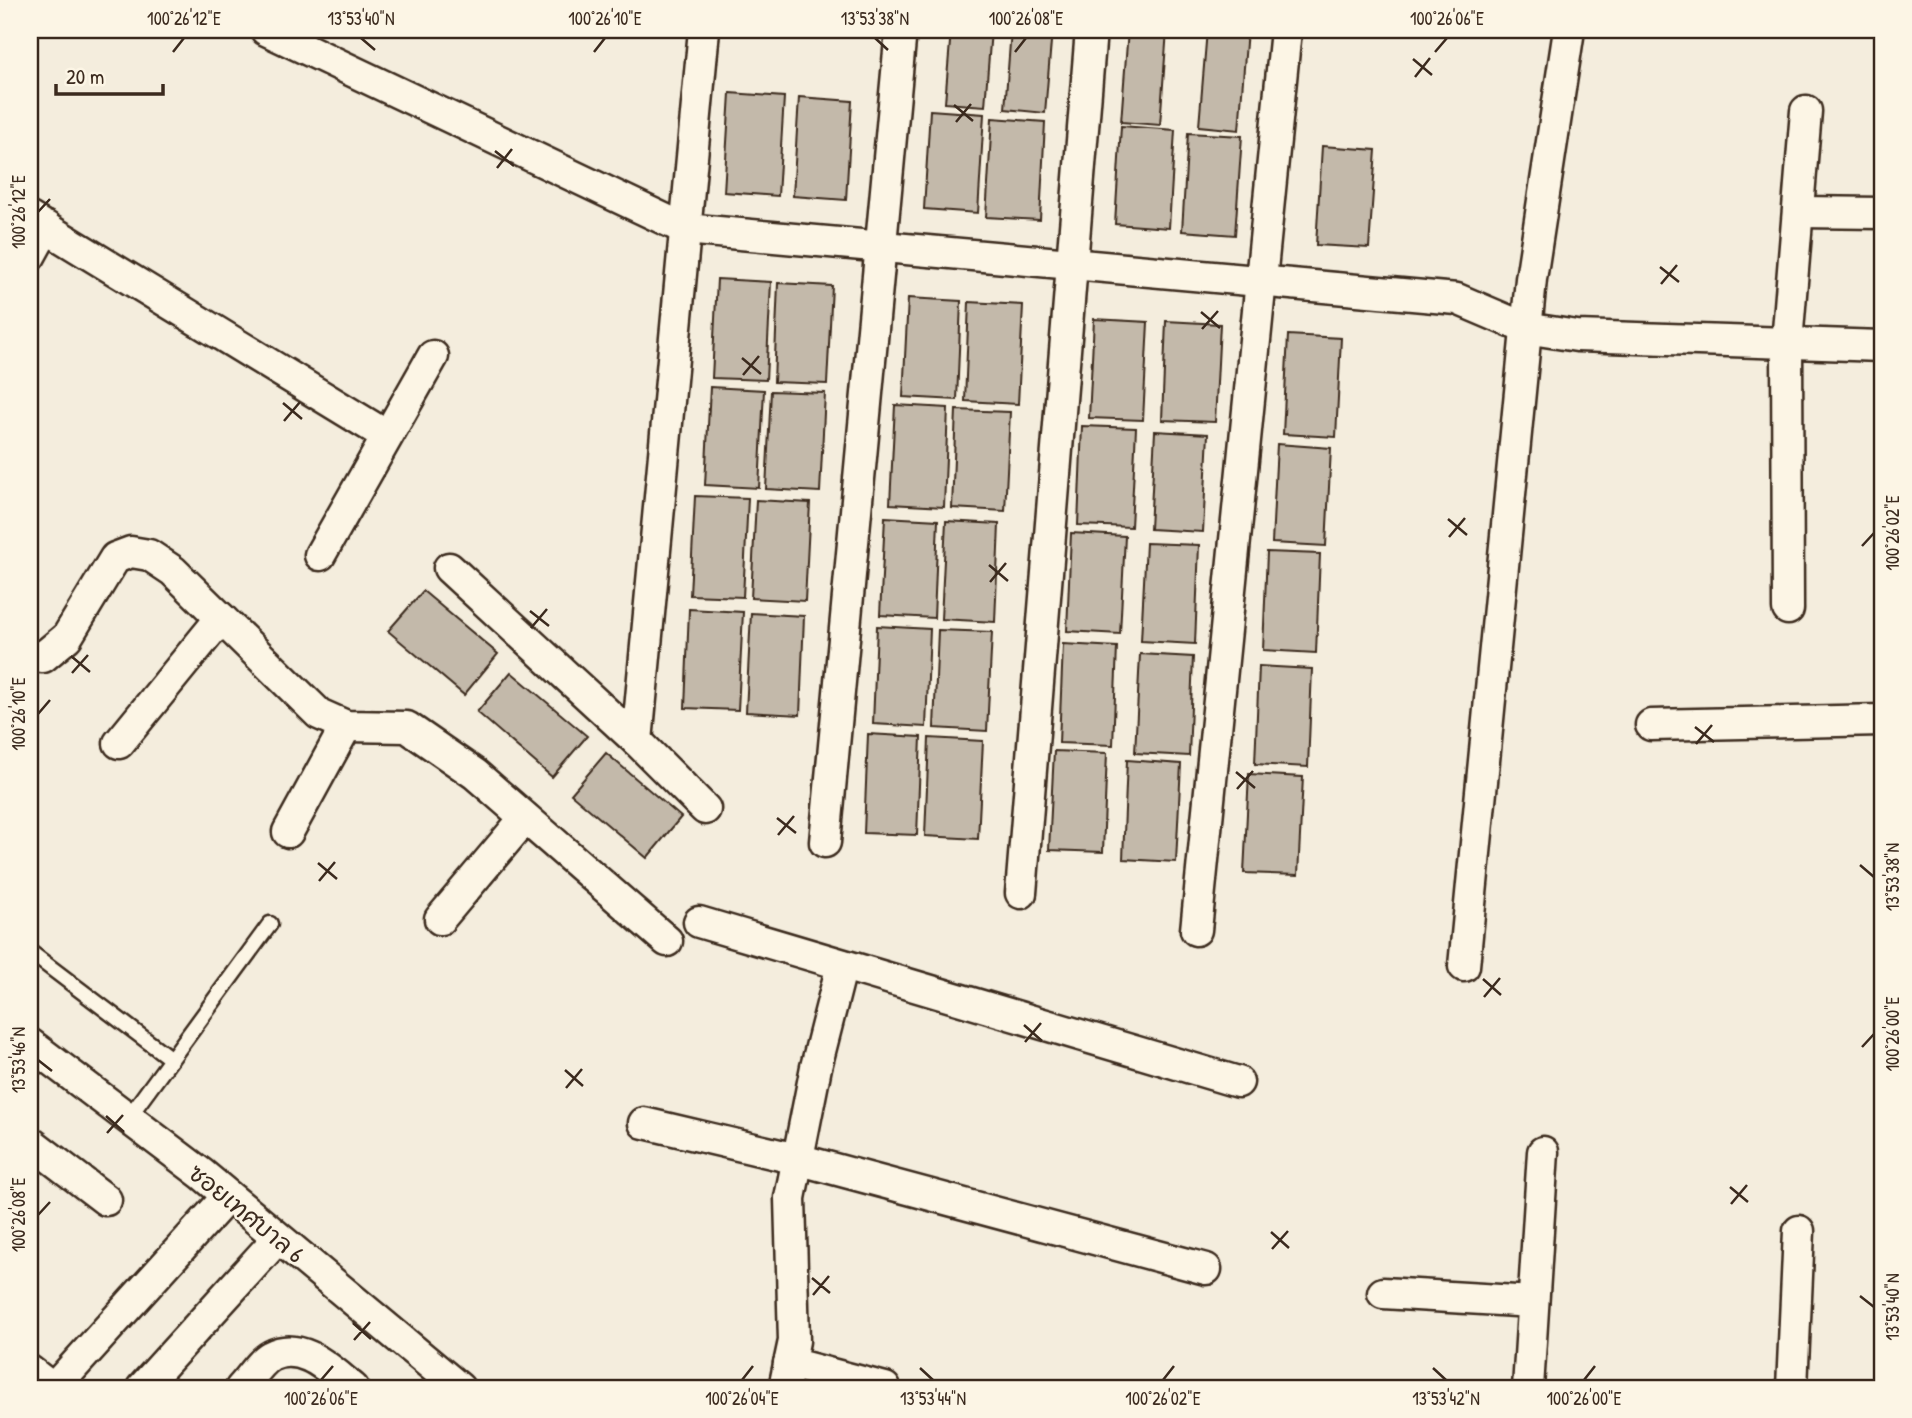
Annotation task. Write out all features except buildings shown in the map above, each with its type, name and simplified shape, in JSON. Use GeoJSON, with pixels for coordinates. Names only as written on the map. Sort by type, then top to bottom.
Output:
{"type":"FeatureCollection","features":[{"type":"Feature","properties":{"kind":"street"},"geometry":{"type":"LineString","coordinates":[[266,30],[685,229],[1457,299],[1525,328],[1577,336],[1882,346]]}},
{"type":"Feature","properties":{"kind":"street"},"geometry":{"type":"LineString","coordinates":[[637,741],[704,30]]}},
{"type":"Feature","properties":{"kind":"street"},"geometry":{"type":"LineString","coordinates":[[825,842],[901,30]]}},
{"type":"Feature","properties":{"kind":"street"},"geometry":{"type":"LineString","coordinates":[[1021,893],[1091,30]]}},
{"type":"Feature","properties":{"kind":"street"},"geometry":{"type":"LineString","coordinates":[[1196,930],[1286,30]]}},
{"type":"Feature","properties":{"kind":"street"},"geometry":{"type":"LineString","coordinates":[[1464,966],[1525,328],[1569,30]]}},
{"type":"Feature","properties":{"kind":"street"},"geometry":{"type":"LineString","coordinates":[[1788,609],[1787,343],[1800,212],[1806,111]]}},
{"type":"Feature","properties":{"kind":"street"},"geometry":{"type":"LineString","coordinates":[[1800,212],[1882,213]]}},
{"type":"Feature","properties":{"kind":"street"},"geometry":{"type":"LineString","coordinates":[[30,256],[38,222],[387,436]]}},
{"type":"Feature","properties":{"kind":"street"},"geometry":{"type":"LineString","coordinates":[[320,555],[433,356]]}},
{"type":"Feature","properties":{"kind":"street"},"geometry":{"type":"LineString","coordinates":[[30,656],[43,657],[67,637],[114,558],[131,552],[149,555],[173,571],[319,714],[346,726],[407,727],[475,774],[667,941]]}},
{"type":"Feature","properties":{"kind":"street"},"geometry":{"type":"LineString","coordinates":[[449,568],[637,741],[705,809]]}},
{"type":"Feature","properties":{"kind":"street"},"geometry":{"type":"LineString","coordinates":[[119,743],[222,618]]}},
{"type":"Feature","properties":{"kind":"street"},"geometry":{"type":"LineString","coordinates":[[1651,725],[1882,720]]}},
{"type":"Feature","properties":{"kind":"street"},"geometry":{"type":"LineString","coordinates":[[288,832],[346,726]]}},
{"type":"Feature","properties":{"kind":"street"},"geometry":{"type":"LineString","coordinates":[[440,919],[525,818]]}},
{"type":"Feature","properties":{"kind":"street"},"geometry":{"type":"LineString","coordinates":[[699,922],[1238,1082]]}},
{"type":"Feature","properties":{"kind":"street"},"geometry":{"type":"LineString","coordinates":[[842,965],[790,1198],[794,1341],[787,1376],[885,1388]]}},
{"type":"Feature","properties":{"kind":"street","name":"ซอยเทศบาล 6"},"geometry":{"type":"LineString","coordinates":[[30,1044],[228,1196],[459,1388]]}},
{"type":"Feature","properties":{"kind":"street"},"geometry":{"type":"LineString","coordinates":[[644,1123],[797,1159],[1206,1269]]}},
{"type":"Feature","properties":{"kind":"street"},"geometry":{"type":"LineString","coordinates":[[30,1142],[106,1200]]}},
{"type":"Feature","properties":{"kind":"street"},"geometry":{"type":"LineString","coordinates":[[1528,1388],[1542,1152]]}},
{"type":"Feature","properties":{"kind":"street"},"geometry":{"type":"LineString","coordinates":[[30,1371],[53,1388],[228,1196]]}},
{"type":"Feature","properties":{"kind":"street"},"geometry":{"type":"LineString","coordinates":[[1792,1388],[1800,1231]]}},
{"type":"Feature","properties":{"kind":"street"},"geometry":{"type":"LineString","coordinates":[[142,1388],[278,1238]]}},
{"type":"Feature","properties":{"kind":"street"},"geometry":{"type":"LineString","coordinates":[[1383,1293],[1533,1302]]}},
{"type":"Feature","properties":{"kind":"street"},"geometry":{"type":"LineString","coordinates":[[241,1388],[270,1357],[287,1352],[315,1357],[353,1388]]}},
{"type":"Feature","properties":{"kind":"lane"},"geometry":{"type":"LineString","coordinates":[[128,1118],[270,924]]}},
{"type":"Feature","properties":{"kind":"lane"},"geometry":{"type":"LineString","coordinates":[[30,952],[171,1059]]}}]}
